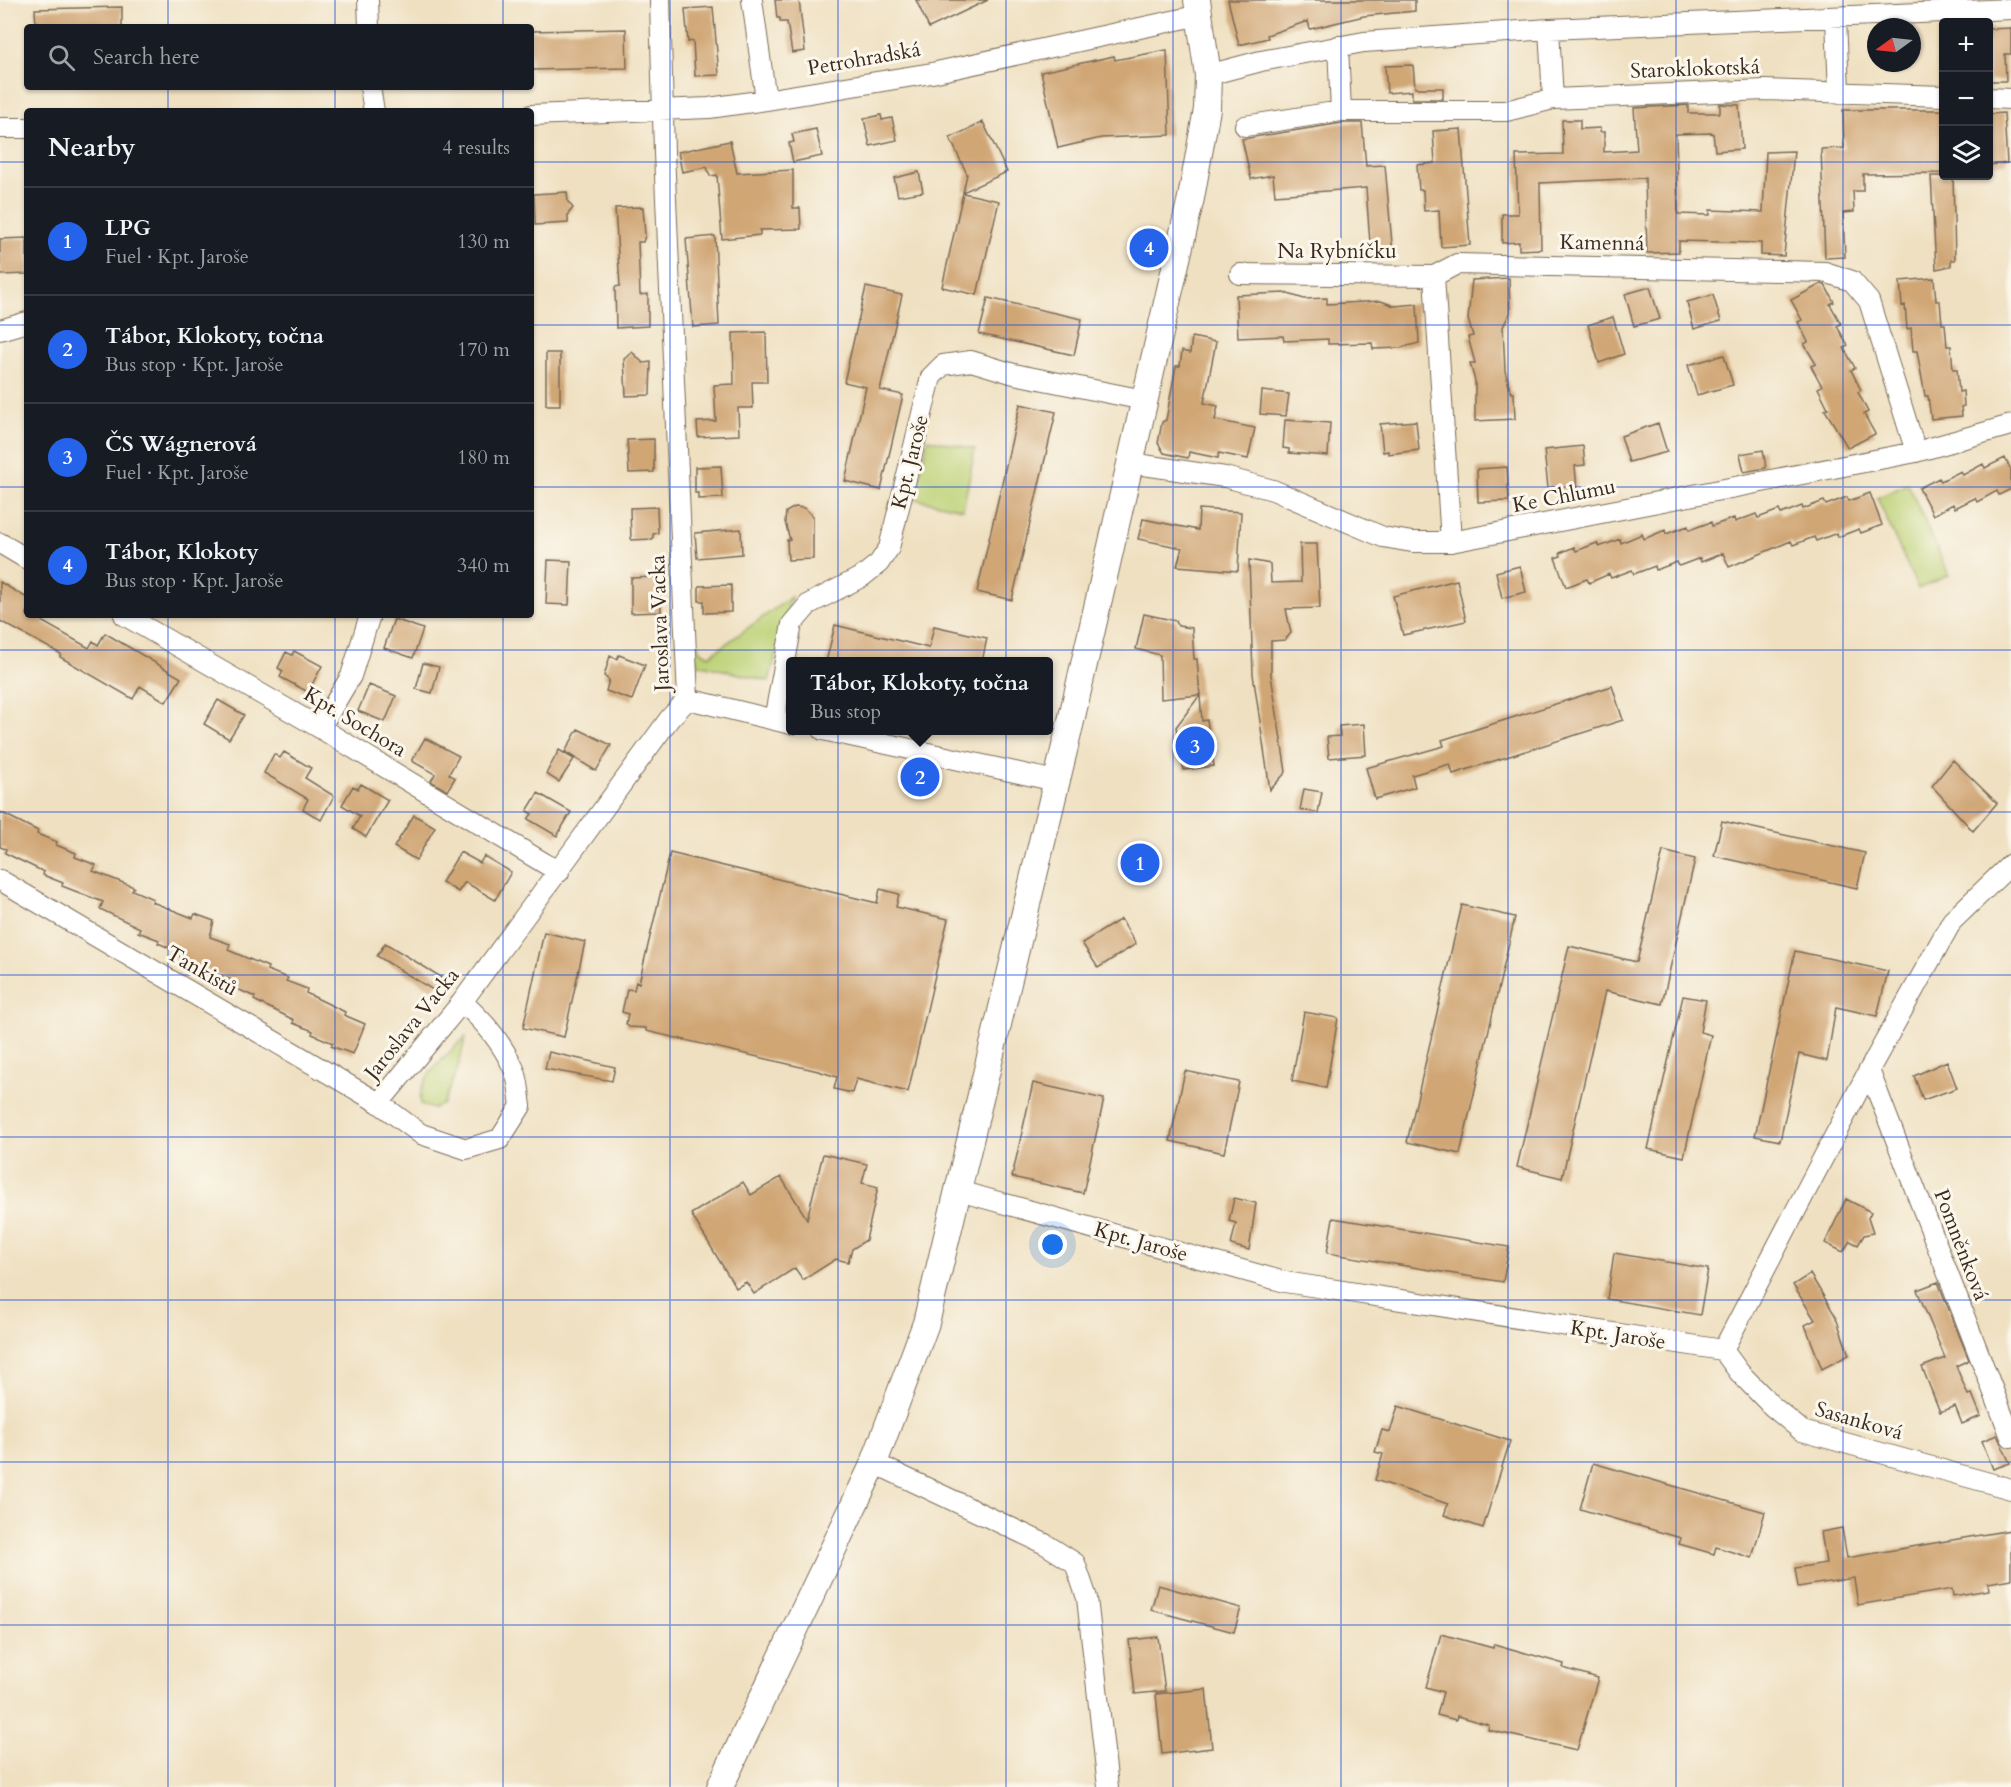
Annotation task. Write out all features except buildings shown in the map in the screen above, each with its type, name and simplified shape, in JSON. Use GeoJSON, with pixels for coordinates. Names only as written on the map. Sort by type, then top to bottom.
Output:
{"type":"FeatureCollection","features":[{"type":"Feature","properties":{"kind":"street"},"geometry":{"type":"LineString","coordinates":[[368,0],[369,24]]}},
{"type":"Feature","properties":{"kind":"street","name":"Jaroslava Vacka"},"geometry":{"type":"LineString","coordinates":[[379,1103],[462,1002],[559,872],[669,718],[688,699],[660,0]]}},
{"type":"Feature","properties":{"kind":"street"},"geometry":{"type":"LineString","coordinates":[[752,0],[766,100]]}},
{"type":"Feature","properties":{"kind":"street"},"geometry":{"type":"LineString","coordinates":[[1208,75],[1261,61],[1364,42],[1549,29],[1836,18],[2004,6]]}},
{"type":"Feature","properties":{"kind":"street"},"geometry":{"type":"LineString","coordinates":[[720,1787],[874,1463],[926,1323],[1131,463],[1191,198],[1207,109],[1208,75],[1199,8]]}},
{"type":"Feature","properties":{"kind":"street","name":"Petrohradská"},"geometry":{"type":"LineString","coordinates":[[534,115],[709,108],[766,100],[932,73],[1199,8]]}},
{"type":"Feature","properties":{"kind":"street"},"geometry":{"type":"LineString","coordinates":[[1836,18],[1839,93]]}},
{"type":"Feature","properties":{"kind":"street"},"geometry":{"type":"LineString","coordinates":[[1549,29],[1553,99]]}},
{"type":"Feature","properties":{"kind":"street"},"geometry":{"type":"LineString","coordinates":[[1338,46],[1341,111]]}},
{"type":"Feature","properties":{"kind":"street"},"geometry":{"type":"LineString","coordinates":[[370,90],[374,108]]}},
{"type":"Feature","properties":{"kind":"street","name":"Staroklokotská"},"geometry":{"type":"LineString","coordinates":[[1245,126],[1341,111],[1506,111],[1553,99],[1765,90],[1939,96]]}},
{"type":"Feature","properties":{"kind":"street"},"geometry":{"type":"LineString","coordinates":[[1993,98],[2011,99]]}},
{"type":"Feature","properties":{"kind":"street"},"geometry":{"type":"LineString","coordinates":[[0,128],[24,128]]}},
{"type":"Feature","properties":{"kind":"street","name":"Kamenná"},"geometry":{"type":"LineString","coordinates":[[1434,276],[1457,264],[1825,272],[1852,281],[1869,301],[1916,452]]}},
{"type":"Feature","properties":{"kind":"street","name":"Na Rybníčku"},"geometry":{"type":"LineString","coordinates":[[1240,274],[1434,276]]}},
{"type":"Feature","properties":{"kind":"street"},"geometry":{"type":"LineString","coordinates":[[1434,276],[1451,542]]}},
{"type":"Feature","properties":{"kind":"street"},"geometry":{"type":"LineString","coordinates":[[0,330],[24,323]]}},
{"type":"Feature","properties":{"kind":"street","name":"Kpt. Jaroše"},"geometry":{"type":"LineString","coordinates":[[789,657],[792,624],[809,604],[863,576],[879,563],[889,548],[931,377],[943,365],[971,362],[1014,374],[1144,400]]}},
{"type":"Feature","properties":{"kind":"street","name":"Ke Chlumu"},"geometry":{"type":"LineString","coordinates":[[1131,463],[1225,477],[1273,490],[1383,537],[1412,542],[1451,542],[1916,452],[2011,425]]}},
{"type":"Feature","properties":{"kind":"street"},"geometry":{"type":"LineString","coordinates":[[0,543],[24,557]]}},
{"type":"Feature","properties":{"kind":"street","name":"Kpt. Sochora"},"geometry":{"type":"LineString","coordinates":[[129,618],[320,728],[559,872]]}},
{"type":"Feature","properties":{"kind":"street"},"geometry":{"type":"LineString","coordinates":[[320,728],[351,676],[369,618]]}},
{"type":"Feature","properties":{"kind":"street","name":"Kpt. Jaroše"},"geometry":{"type":"LineString","coordinates":[[688,699],[782,722],[786,683]]}},
{"type":"Feature","properties":{"kind":"street"},"geometry":{"type":"LineString","coordinates":[[846,735],[1056,780]]}},
{"type":"Feature","properties":{"kind":"street"},"geometry":{"type":"LineString","coordinates":[[1723,1350],[1869,1070],[1952,921],[2011,864]]}},
{"type":"Feature","properties":{"kind":"street","name":"Tankistů"},"geometry":{"type":"LineString","coordinates":[[0,880],[379,1103],[421,1134],[466,1149],[500,1139],[521,1106],[515,1070],[479,1017],[462,1002]]}},
{"type":"Feature","properties":{"kind":"street","name":"Pomněnková"},"geometry":{"type":"LineString","coordinates":[[1869,1070],[2011,1437]]}},
{"type":"Feature","properties":{"kind":"street","name":"Kpt. Jaroše"},"geometry":{"type":"LineString","coordinates":[[959,1191],[1285,1282],[1723,1350]]}},
{"type":"Feature","properties":{"kind":"street","name":"Sasanková"},"geometry":{"type":"LineString","coordinates":[[1723,1350],[1738,1372],[1802,1431],[2011,1489]]}},
{"type":"Feature","properties":{"kind":"street"},"geometry":{"type":"LineString","coordinates":[[874,1463],[1045,1545],[1075,1563],[1088,1598],[1108,1787]]}},
{"type":"Feature","properties":{"kind":"green space"},"geometry":{"type":"Polygon","coordinates":[[[928,439],[975,449],[963,509],[915,499],[928,439]]]}},
{"type":"Feature","properties":{"kind":"green space"},"geometry":{"type":"Polygon","coordinates":[[[1908,484],[1949,575],[1918,589],[1877,498],[1908,484]]]}},
{"type":"Feature","properties":{"kind":"green space"},"geometry":{"type":"Polygon","coordinates":[[[791,597],[769,681],[698,664],[693,649],[693,635],[701,651],[709,656],[791,597]]]}},
{"type":"Feature","properties":{"kind":"green space"},"geometry":{"type":"Polygon","coordinates":[[[466,1036],[457,1071],[443,1104],[433,1109],[421,1105],[423,1085],[428,1076],[466,1036]]]}},
{"type":"Feature","properties":{"kind":"place","name":"Tábor, Klokoty"},"geometry":{"type":"Point","coordinates":[1149,248]}},
{"type":"Feature","properties":{"kind":"place","name":"ČS Wágnerová"},"geometry":{"type":"Point","coordinates":[1195,746]}},
{"type":"Feature","properties":{"kind":"place","name":"Tábor, Klokoty, točna"},"geometry":{"type":"Point","coordinates":[920,777]}},
{"type":"Feature","properties":{"kind":"place","name":"LPG"},"geometry":{"type":"Point","coordinates":[1140,863]}}]}
